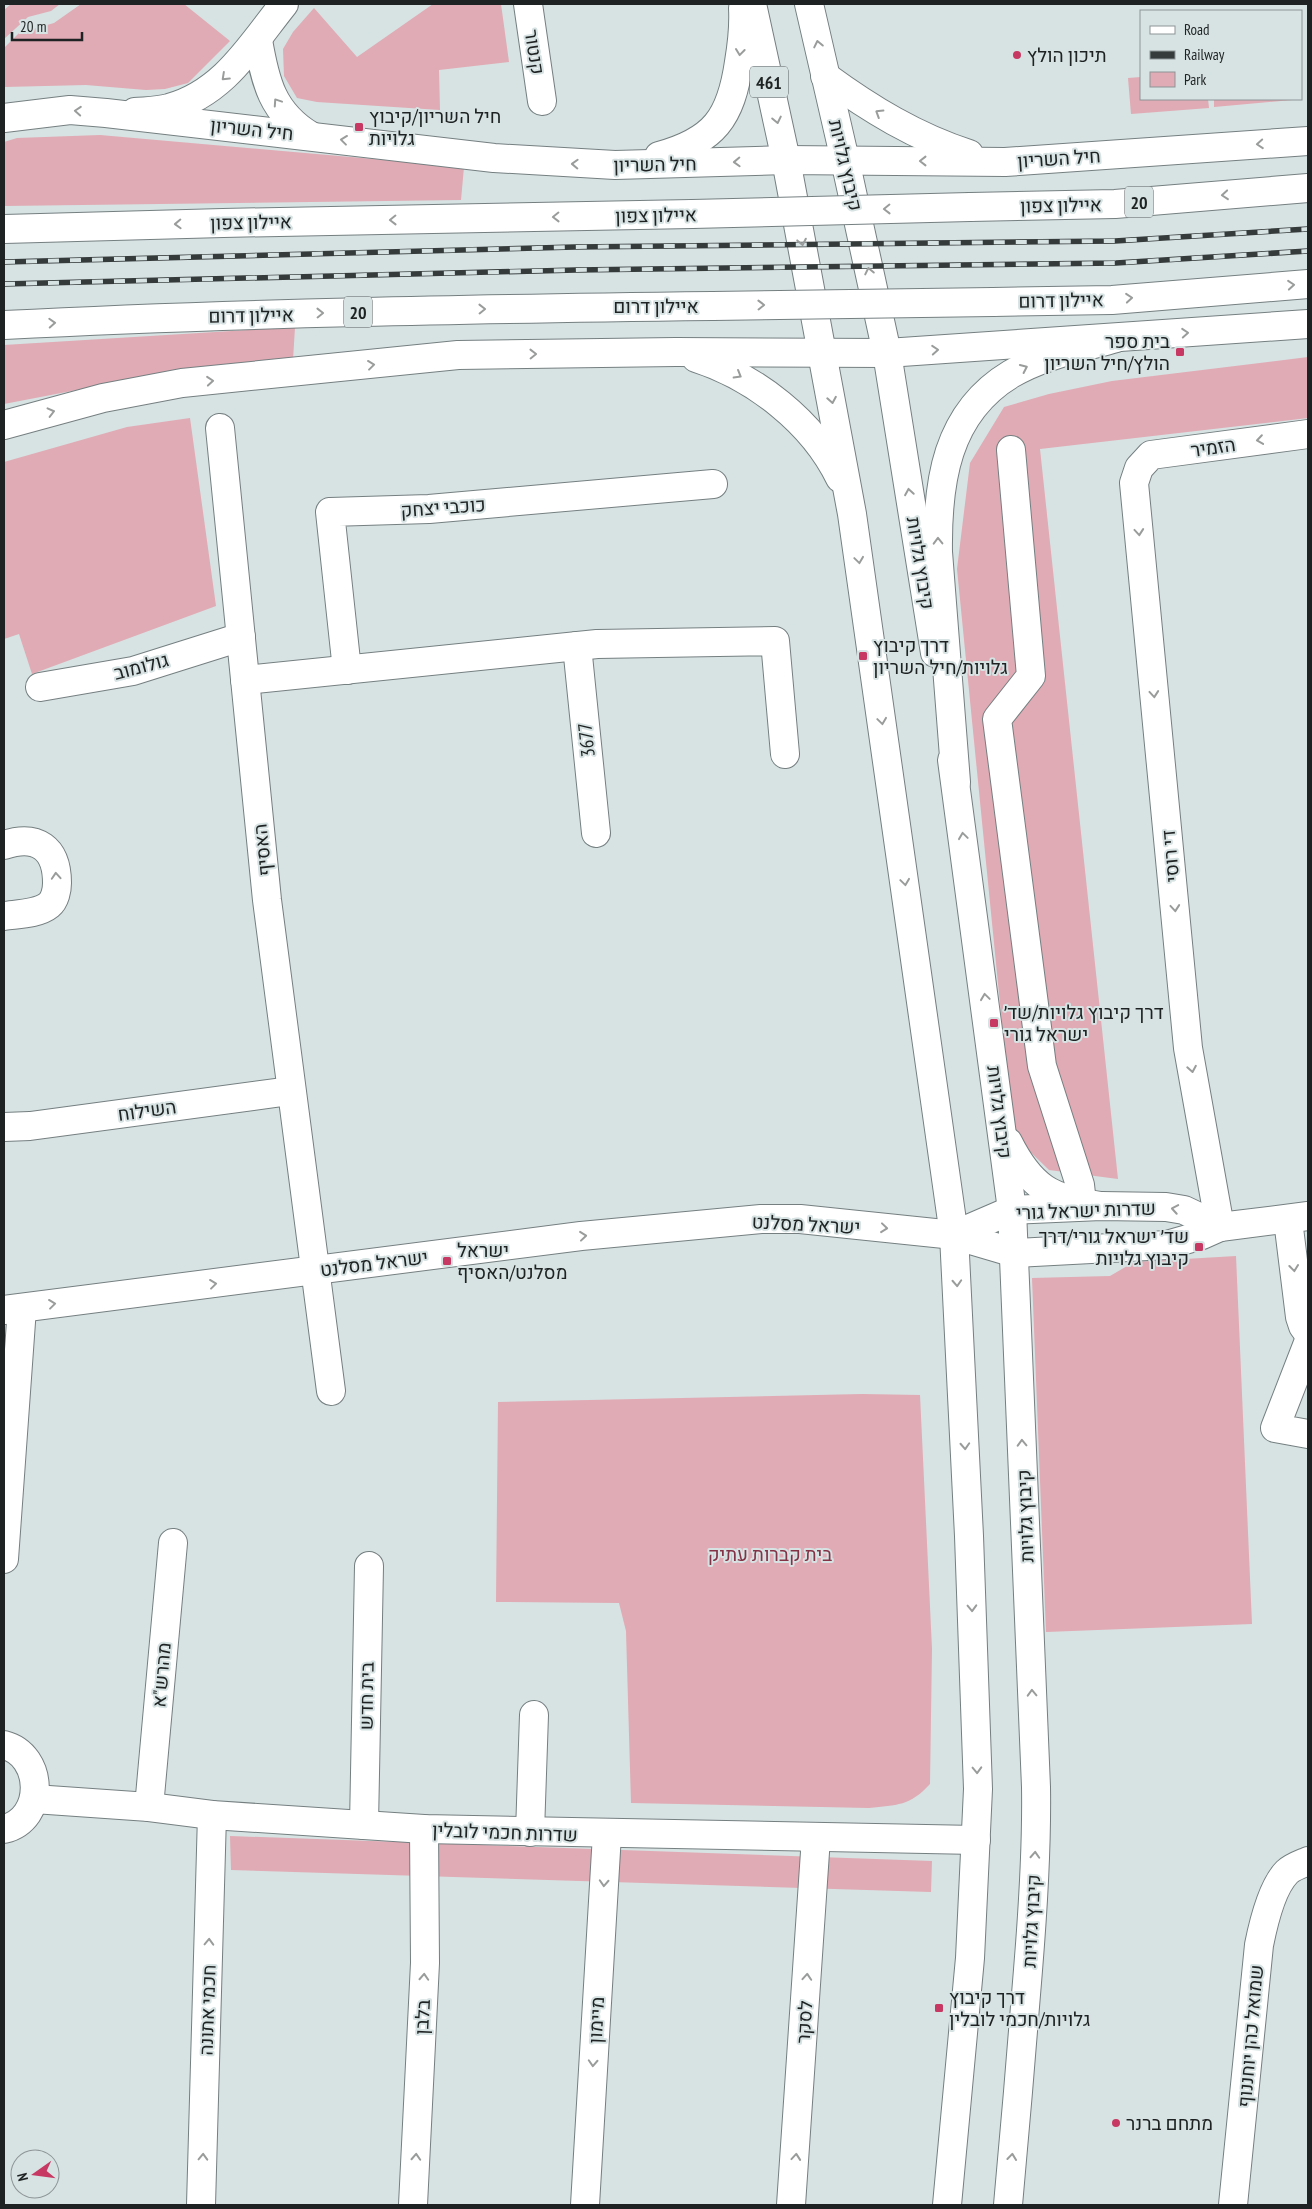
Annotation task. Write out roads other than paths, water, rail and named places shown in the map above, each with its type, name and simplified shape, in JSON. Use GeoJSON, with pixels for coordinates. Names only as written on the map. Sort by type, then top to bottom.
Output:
{"type":"FeatureCollection","features":[{"type":"Feature","properties":{"kind":"main road"},"geometry":{"type":"LineString","coordinates":[[114,114],[168,108],[189,101],[215,86],[232,71],[258,40],[284,4]]}},
{"type":"Feature","properties":{"kind":"main road","name":"קנטור"},"geometry":{"type":"LineString","coordinates":[[528,4],[542,101]]}},
{"type":"Feature","properties":{"kind":"main road"},"geometry":{"type":"LineString","coordinates":[[615,165],[658,156],[688,147],[710,132],[721,120],[730,104],[737,78],[743,4]]}},
{"type":"Feature","properties":{"kind":"main road","name":"461"},"geometry":{"type":"LineString","coordinates":[[752,4],[786,160]]}},
{"type":"Feature","properties":{"kind":"main road","name":"קיבוץ גלויות"},"geometry":{"type":"LineString","coordinates":[[810,6],[846,160],[887,353],[956,782],[1012,1210],[1036,1823],[1021,2072],[1008,2205]]}},
{"type":"Feature","properties":{"kind":"main road"},"geometry":{"type":"LineString","coordinates":[[258,40],[268,88],[290,120],[311,136]]}},
{"type":"Feature","properties":{"kind":"main road"},"geometry":{"type":"LineString","coordinates":[[825,76],[881,115],[944,146],[975,156],[1005,162]]}},
{"type":"Feature","properties":{"kind":"main road","name":"חיל השריון"},"geometry":{"type":"LineString","coordinates":[[4,118],[70,110],[494,158],[615,165],[786,160],[1005,162],[1308,141]]}},
{"type":"Feature","properties":{"kind":"main road"},"geometry":{"type":"LineString","coordinates":[[786,160],[824,352],[852,514],[954,1235],[978,1776],[970,1958],[947,2205]]}},
{"type":"Feature","properties":{"kind":"main road","name":"איילון צפון"},"geometry":{"type":"LineString","coordinates":[[4,229],[1114,204],[1308,188]]}},
{"type":"Feature","properties":{"kind":"main road","name":"איילון דרום"},"geometry":{"type":"LineString","coordinates":[[4,325],[168,317],[602,306],[1112,300],[1308,284]]}},
{"type":"Feature","properties":{"kind":"main road"},"geometry":{"type":"LineString","coordinates":[[4,425],[103,398],[182,383],[458,355],[676,352],[887,353],[1308,324]]}},
{"type":"Feature","properties":{"kind":"main road"},"geometry":{"type":"LineString","coordinates":[[956,782],[938,552],[941,480],[947,455],[958,432],[984,396],[1012,374],[1036,362],[1116,338]]}},
{"type":"Feature","properties":{"kind":"main road"},"geometry":{"type":"LineString","coordinates":[[676,352],[715,365],[740,377],[800,423],[824,450],[834,465],[852,514]]}},
{"type":"Feature","properties":{"kind":"main road","name":"האסיף"},"geometry":{"type":"LineString","coordinates":[[220,428],[267,900],[314,1271]]}},
{"type":"Feature","properties":{"kind":"main road","name":"הזמיר"},"geometry":{"type":"LineString","coordinates":[[1134,484],[1139,468],[1151,455],[1308,434]]}},
{"type":"Feature","properties":{"kind":"main road"},"geometry":{"type":"LineString","coordinates":[[1011,450],[1032,676],[997,719],[1042,1066],[1080,1185],[1092,1205]]}},
{"type":"Feature","properties":{"kind":"main road","name":"כוכבי יצחק"},"geometry":{"type":"LineString","coordinates":[[348,670],[330,512],[430,509],[713,484]]}},
{"type":"Feature","properties":{"kind":"main road","name":"די רוסי"},"geometry":{"type":"LineString","coordinates":[[1134,484],[1188,1048],[1220,1227]]}},
{"type":"Feature","properties":{"kind":"main road","name":"גולומוב"},"geometry":{"type":"LineString","coordinates":[[40,687],[134,671],[241,637]]}},
{"type":"Feature","properties":{"kind":"main road"},"geometry":{"type":"LineString","coordinates":[[245,680],[577,646],[774,641],[785,754]]}},
{"type":"Feature","properties":{"kind":"main road","name":"3677"},"geometry":{"type":"LineString","coordinates":[[577,646],[596,833]]}},
{"type":"Feature","properties":{"kind":"main road"},"geometry":{"type":"LineString","coordinates":[[4,845],[17,841],[33,842],[45,848],[51,854],[57,872],[57,889],[53,901],[48,906],[33,912],[4,916]]}},
{"type":"Feature","properties":{"kind":"main road","name":"השילוח"},"geometry":{"type":"LineString","coordinates":[[4,1127],[30,1126],[290,1091]]}},
{"type":"Feature","properties":{"kind":"main road"},"geometry":{"type":"LineString","coordinates":[[1003,1132],[1021,1165],[1041,1187],[1059,1198],[1092,1205]]}},
{"type":"Feature","properties":{"kind":"main road","name":"שדרות ישראל גורי"},"geometry":{"type":"LineString","coordinates":[[954,1235],[1012,1210],[1092,1205],[1175,1208],[1184,1210],[1220,1227]]}},
{"type":"Feature","properties":{"kind":"main road"},"geometry":{"type":"LineString","coordinates":[[1298,1218],[1300,1317],[1308,1333]]}},
{"type":"Feature","properties":{"kind":"main road","name":"שדרות ישראל גורי"},"geometry":{"type":"LineString","coordinates":[[954,1235],[1015,1253],[1167,1245],[1202,1235],[1220,1227],[1298,1218]]}},
{"type":"Feature","properties":{"kind":"main road","name":"ישראל מסלנט"},"geometry":{"type":"LineString","coordinates":[[13,1309],[581,1236],[761,1219],[800,1219],[954,1235]]}},
{"type":"Feature","properties":{"kind":"main road"},"geometry":{"type":"LineString","coordinates":[[314,1271],[330,1391]]}},
{"type":"Feature","properties":{"kind":"main road"},"geometry":{"type":"LineString","coordinates":[[4,1559],[13,1309]]}},
{"type":"Feature","properties":{"kind":"main road"},"geometry":{"type":"LineString","coordinates":[[1308,1343],[1275,1428],[1308,1434]]}},
{"type":"Feature","properties":{"kind":"main road","name":"מהרש\"א"},"geometry":{"type":"LineString","coordinates":[[149,1807],[173,1543]]}},
{"type":"Feature","properties":{"kind":"main road","name":"בית חדש"},"geometry":{"type":"LineString","coordinates":[[364,1825],[369,1566]]}},
{"type":"Feature","properties":{"kind":"main road"},"geometry":{"type":"LineString","coordinates":[[530,1832],[534,1715]]}},
{"type":"Feature","properties":{"kind":"main road"},"geometry":{"type":"LineString","coordinates":[[4,1744],[22,1754],[32,1767],[36,1783],[34,1799],[30,1808],[20,1820],[4,1829]]}},
{"type":"Feature","properties":{"kind":"main road","name":"שדרות חכמי לובלין"},"geometry":{"type":"LineString","coordinates":[[34,1799],[149,1807],[212,1815],[424,1830],[976,1840]]}},
{"type":"Feature","properties":{"kind":"main road","name":"חכמי אתונה"},"geometry":{"type":"LineString","coordinates":[[202,2205],[212,1815]]}},
{"type":"Feature","properties":{"kind":"main road","name":"בלבן"},"geometry":{"type":"LineString","coordinates":[[414,2205],[424,1963],[424,1830]]}},
{"type":"Feature","properties":{"kind":"main road","name":"מיימון"},"geometry":{"type":"LineString","coordinates":[[585,2205],[607,1834]]}},
{"type":"Feature","properties":{"kind":"main road","name":"לסקר"},"geometry":{"type":"LineString","coordinates":[[791,2205],[813,1881],[814,1838]]}},
{"type":"Feature","properties":{"kind":"main road","name":"שמואל כהן יוחננוף"},"geometry":{"type":"LineString","coordinates":[[1233,2205],[1258,1946],[1265,1917],[1274,1895],[1297,1867]]}},
{"type":"Feature","properties":{"kind":"railway"},"geometry":{"type":"LineString","coordinates":[[4,262],[575,247],[1115,241],[1308,229]]}},
{"type":"Feature","properties":{"kind":"railway"},"geometry":{"type":"LineString","coordinates":[[4,284],[576,270],[1116,263],[1308,251]]}},
{"type":"Feature","properties":{"kind":"place","name":"תיכון הולץ"},"geometry":{"type":"Point","coordinates":[1017,55]}},
{"type":"Feature","properties":{"kind":"place","name":"חיל השריון/קיבוץ גלויות"},"geometry":{"type":"Point","coordinates":[359,127]}},
{"type":"Feature","properties":{"kind":"place","name":"בית ספר הולץ/חיל השריון"},"geometry":{"type":"Point","coordinates":[1180,352]}},
{"type":"Feature","properties":{"kind":"place","name":"דרך קיבוץ גלויות/חיל השריון"},"geometry":{"type":"Point","coordinates":[863,656]}},
{"type":"Feature","properties":{"kind":"place","name":"דרך קיבוץ גלויות/שד׳ ישראל גורי"},"geometry":{"type":"Point","coordinates":[994,1023]}},
{"type":"Feature","properties":{"kind":"place","name":"שד׳ ישראל גורי/דרך קיבוץ גלויות"},"geometry":{"type":"Point","coordinates":[1199,1247]}},
{"type":"Feature","properties":{"kind":"place","name":"ישראל מסלנט/האסיף"},"geometry":{"type":"Point","coordinates":[447,1261]}},
{"type":"Feature","properties":{"kind":"place","name":"דרך קיבוץ גלויות/חכמי לובלין"},"geometry":{"type":"Point","coordinates":[939,2008]}},
{"type":"Feature","properties":{"kind":"place","name":"מתחם ברנר"},"geometry":{"type":"Point","coordinates":[1116,2123]}},
{"type":"Feature","properties":{"kind":"park label","name":"בית קברות עתיק"},"geometry":{"type":"Point","coordinates":[770,1554]}}]}
